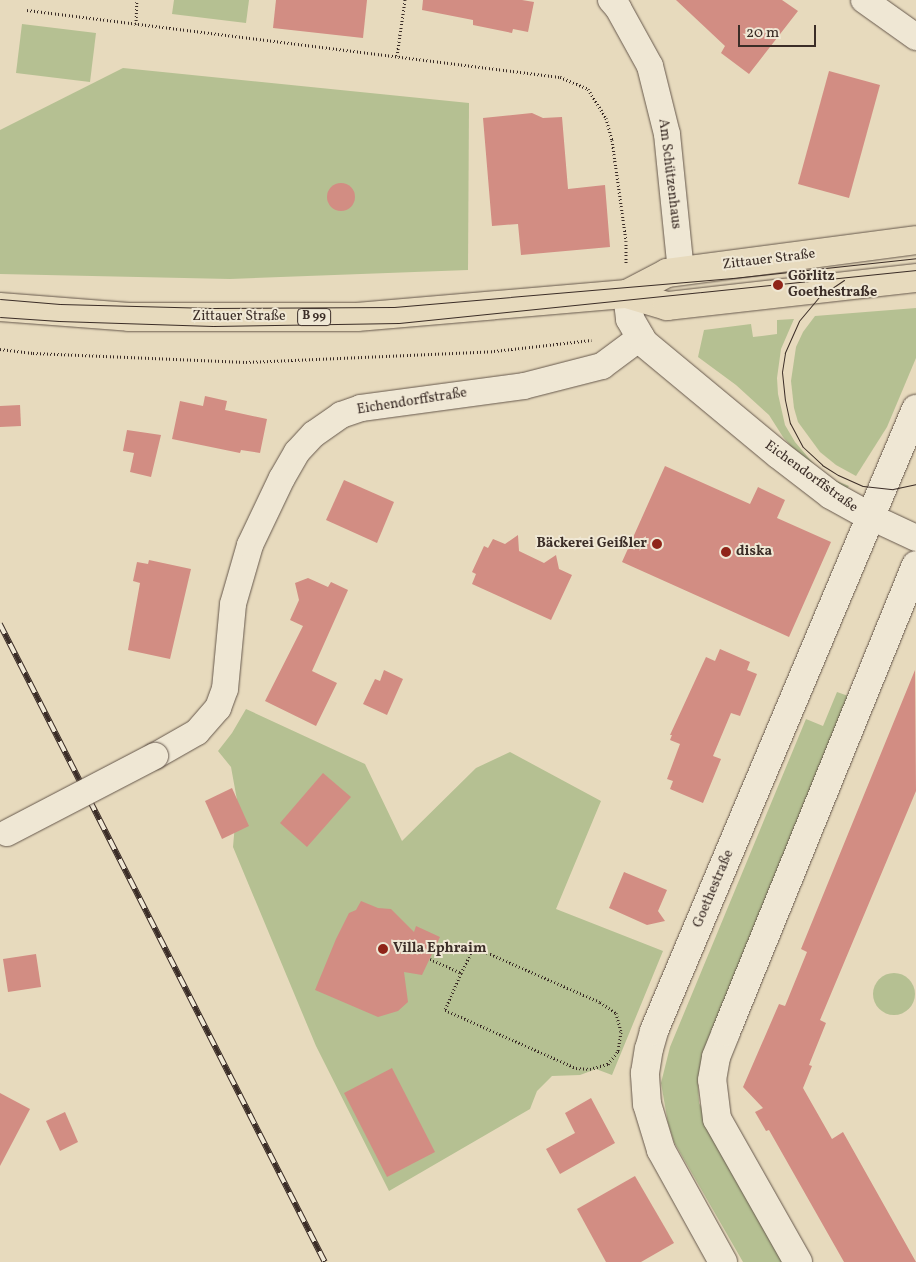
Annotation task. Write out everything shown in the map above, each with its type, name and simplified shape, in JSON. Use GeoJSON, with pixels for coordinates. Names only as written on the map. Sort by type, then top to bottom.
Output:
{"type":"FeatureCollection","features":[{"type":"Feature","properties":{"kind":"main road","name":"Zittauer Straße"},"geometry":{"type":"LineString","coordinates":[[627,294],[666,273],[916,240]]}},
{"type":"Feature","properties":{"kind":"main road","name":"Zittauer Straße"},"geometry":{"type":"LineString","coordinates":[[0,307],[129,317],[357,317],[627,294],[667,306],[916,278]]}},
{"type":"Feature","properties":{"kind":"street","name":"Am Schützenhaus"},"geometry":{"type":"LineString","coordinates":[[611,0],[618,8],[650,66],[667,134],[681,271]]}},
{"type":"Feature","properties":{"kind":"street"},"geometry":{"type":"LineString","coordinates":[[864,0],[916,37]]}},
{"type":"Feature","properties":{"kind":"street","name":"Eichendorffstraße"},"geometry":{"type":"LineString","coordinates":[[627,294],[630,319],[630,345]]}},
{"type":"Feature","properties":{"kind":"street","name":"Eichendorffstraße"},"geometry":{"type":"LineString","coordinates":[[3,835],[155,756],[197,732],[218,708],[225,689],[233,604],[250,544],[282,478],[297,452],[314,434],[341,415],[361,408],[524,386],[602,366],[630,345],[644,343],[779,455],[832,495],[869,516]]}},
{"type":"Feature","properties":{"kind":"street","name":"Goethestraße"},"geometry":{"type":"LineString","coordinates":[[723,1262],[661,1150],[647,1104],[647,1062],[654,1031],[869,516],[916,409]]}},
{"type":"Feature","properties":{"kind":"street"},"geometry":{"type":"LineString","coordinates":[[869,516],[916,538]]}},
{"type":"Feature","properties":{"kind":"street"},"geometry":{"type":"LineString","coordinates":[[798,1262],[718,1119],[712,1080],[716,1057],[916,565]]}},
{"type":"Feature","properties":{"kind":"path"},"geometry":{"type":"LineString","coordinates":[[136,24],[137,0]]}},
{"type":"Feature","properties":{"kind":"path"},"geometry":{"type":"LineString","coordinates":[[397,56],[405,0]]}},
{"type":"Feature","properties":{"kind":"path"},"geometry":{"type":"LineString","coordinates":[[27,10],[560,77],[588,89],[606,118],[612,140],[626,241],[627,294]]}},
{"type":"Feature","properties":{"kind":"path"},"geometry":{"type":"LineString","coordinates":[[0,349],[33,353],[246,362],[494,351],[611,338],[619,343],[630,345]]}},
{"type":"Feature","properties":{"kind":"path"},"geometry":{"type":"LineString","coordinates":[[474,947],[600,1002],[616,1013],[621,1032],[618,1051],[608,1064],[590,1069],[576,1068],[445,1010],[474,947]]}},
{"type":"Feature","properties":{"kind":"path"},"geometry":{"type":"LineString","coordinates":[[430,959],[461,973]]}},
{"type":"Feature","properties":{"kind":"path"},"geometry":{"type":"LineString","coordinates":[[618,1051],[647,1062]]}},
{"type":"Feature","properties":{"kind":"green space"},"geometry":{"type":"Polygon","coordinates":[[[174,0],[249,0],[246,23],[172,14],[174,0]]]}},
{"type":"Feature","properties":{"kind":"green space"},"geometry":{"type":"Polygon","coordinates":[[[22,24],[96,33],[90,82],[16,73],[22,24]]]}},
{"type":"Feature","properties":{"kind":"green space"},"geometry":{"type":"Polygon","coordinates":[[[123,68],[469,103],[468,270],[230,279],[0,274],[0,130],[123,68]]]}},
{"type":"Feature","properties":{"kind":"green space"},"geometry":{"type":"Polygon","coordinates":[[[916,308],[916,358],[887,427],[856,476],[836,465],[820,452],[798,422],[794,408],[791,381],[796,347],[803,332],[815,316],[916,308]]]}},
{"type":"Feature","properties":{"kind":"green space"},"geometry":{"type":"Polygon","coordinates":[[[794,319],[781,349],[777,378],[778,394],[785,425],[795,442],[819,470],[834,480],[849,486],[844,492],[796,452],[783,437],[769,415],[736,385],[698,357],[704,330],[751,324],[753,337],[777,334],[777,320],[794,319]]]}},
{"type":"Feature","properties":{"kind":"green space"},"geometry":{"type":"Polygon","coordinates":[[[837,692],[854,698],[698,1083],[699,1103],[789,1262],[743,1262],[674,1142],[668,1123],[661,1083],[670,1047],[806,719],[823,726],[837,692]]]}},
{"type":"Feature","properties":{"kind":"green space"},"geometry":{"type":"Polygon","coordinates":[[[246,709],[365,764],[402,841],[476,768],[510,752],[601,801],[556,909],[663,951],[612,1075],[596,1069],[580,1075],[552,1076],[537,1091],[530,1109],[389,1191],[316,1046],[233,847],[237,800],[231,767],[218,751],[232,733],[246,709]]]}},
{"type":"Feature","properties":{"kind":"green space"},"geometry":{"type":"Polygon","coordinates":[[[890,973],[898,973],[909,979],[915,994],[909,1009],[898,1015],[890,1015],[879,1009],[873,998],[873,990],[879,979],[890,973]]]}},
{"type":"Feature","properties":{"kind":"building"},"geometry":{"type":"Polygon","coordinates":[[[276,0],[367,0],[363,38],[273,28],[276,0]]]}},
{"type":"Feature","properties":{"kind":"building"},"geometry":{"type":"Polygon","coordinates":[[[423,0],[522,0],[534,2],[528,32],[513,29],[512,33],[473,25],[473,20],[422,10],[423,0]]]}},
{"type":"Feature","properties":{"kind":"building"},"geometry":{"type":"Polygon","coordinates":[[[676,0],[782,0],[798,11],[749,74],[721,53],[725,46],[676,0]]]}},
{"type":"Feature","properties":{"kind":"building"},"geometry":{"type":"Polygon","coordinates":[[[829,71],[880,85],[849,198],[798,184],[829,71]]]}},
{"type":"Feature","properties":{"kind":"building"},"geometry":{"type":"Polygon","coordinates":[[[532,113],[543,118],[562,117],[568,189],[605,185],[610,247],[521,255],[518,224],[492,226],[483,118],[532,113]]]}},
{"type":"Feature","properties":{"kind":"building"},"geometry":{"type":"Polygon","coordinates":[[[341,183],[351,187],[355,197],[351,207],[341,211],[331,207],[327,197],[331,187],[341,183]]]}},
{"type":"Feature","properties":{"kind":"building"},"geometry":{"type":"Polygon","coordinates":[[[205,396],[227,401],[225,410],[267,419],[260,453],[241,450],[240,453],[172,439],[180,401],[203,406],[205,396]]]}},
{"type":"Feature","properties":{"kind":"building"},"geometry":{"type":"Polygon","coordinates":[[[20,405],[21,426],[0,427],[0,406],[20,405]]]}},
{"type":"Feature","properties":{"kind":"building"},"geometry":{"type":"Polygon","coordinates":[[[127,430],[161,435],[151,477],[130,472],[134,453],[123,451],[127,430]]]}},
{"type":"Feature","properties":{"kind":"building","name":"diska"},"geometry":{"type":"Polygon","coordinates":[[[665,466],[750,504],[758,487],[785,500],[777,518],[831,542],[789,637],[622,562],[665,466]]]}},
{"type":"Feature","properties":{"kind":"building"},"geometry":{"type":"Polygon","coordinates":[[[344,480],[394,502],[377,543],[326,520],[344,480]]]}},
{"type":"Feature","properties":{"kind":"building"},"geometry":{"type":"Polygon","coordinates":[[[518,535],[519,551],[544,563],[556,555],[559,569],[572,575],[551,620],[472,584],[476,574],[472,572],[484,546],[488,548],[493,539],[505,544],[518,535]]]}},
{"type":"Feature","properties":{"kind":"building"},"geometry":{"type":"Polygon","coordinates":[[[149,560],[191,569],[170,659],[128,650],[140,583],[133,581],[137,562],[148,564],[149,560]]]}},
{"type":"Feature","properties":{"kind":"building"},"geometry":{"type":"Polygon","coordinates":[[[308,578],[328,587],[331,582],[348,590],[312,671],[337,683],[316,726],[265,701],[303,626],[290,620],[299,600],[295,583],[308,578]]]}},
{"type":"Feature","properties":{"kind":"building"},"geometry":{"type":"Polygon","coordinates":[[[720,649],[750,662],[747,670],[757,674],[740,716],[731,713],[713,756],[721,759],[703,803],[670,789],[673,781],[667,779],[680,744],[670,740],[672,735],[670,735],[706,657],[715,661],[720,649]]]}},
{"type":"Feature","properties":{"kind":"building"},"geometry":{"type":"Polygon","coordinates":[[[384,670],[403,679],[387,715],[363,704],[375,679],[380,681],[384,670]]]}},
{"type":"Feature","properties":{"kind":"building"},"geometry":{"type":"Polygon","coordinates":[[[915,670],[916,791],[820,1020],[826,1023],[809,1065],[812,1066],[803,1088],[832,1139],[843,1132],[916,1262],[844,1262],[769,1130],[766,1131],[755,1112],[763,1108],[743,1087],[779,1004],[785,1006],[807,952],[801,949],[915,670]]]}},
{"type":"Feature","properties":{"kind":"building"},"geometry":{"type":"Polygon","coordinates":[[[323,773],[351,797],[307,847],[280,823],[323,773]]]}},
{"type":"Feature","properties":{"kind":"building"},"geometry":{"type":"Polygon","coordinates":[[[232,788],[249,826],[222,839],[205,801],[232,788]]]}},
{"type":"Feature","properties":{"kind":"building"},"geometry":{"type":"Polygon","coordinates":[[[624,872],[667,890],[658,911],[665,921],[647,925],[609,908],[624,872]]]}},
{"type":"Feature","properties":{"kind":"building","name":"Villa Ephraim"},"geometry":{"type":"Polygon","coordinates":[[[361,901],[378,908],[391,909],[414,932],[416,926],[440,937],[422,975],[404,972],[408,1002],[398,1011],[378,1017],[315,990],[349,913],[356,910],[361,901]]]}},
{"type":"Feature","properties":{"kind":"building"},"geometry":{"type":"Polygon","coordinates":[[[36,954],[41,987],[8,992],[3,959],[36,954]]]}},
{"type":"Feature","properties":{"kind":"building"},"geometry":{"type":"Polygon","coordinates":[[[392,1068],[435,1152],[387,1177],[344,1093],[392,1068]]]}},
{"type":"Feature","properties":{"kind":"building"},"geometry":{"type":"Polygon","coordinates":[[[0,1093],[30,1109],[0,1166],[0,1093]]]}},
{"type":"Feature","properties":{"kind":"building"},"geometry":{"type":"Polygon","coordinates":[[[591,1098],[615,1143],[560,1174],[546,1149],[575,1133],[565,1113],[591,1098]]]}},
{"type":"Feature","properties":{"kind":"building"},"geometry":{"type":"Polygon","coordinates":[[[65,1112],[78,1142],[60,1151],[46,1121],[65,1112]]]}},
{"type":"Feature","properties":{"kind":"building"},"geometry":{"type":"Polygon","coordinates":[[[635,1176],[674,1243],[641,1262],[606,1262],[577,1209],[635,1176]]]}},
{"type":"Feature","properties":{"kind":"tram line"},"geometry":{"type":"LineString","coordinates":[[0,299],[60,304],[212,308],[394,307],[733,278],[916,258]]}},
{"type":"Feature","properties":{"kind":"tram line"},"geometry":{"type":"LineString","coordinates":[[0,317],[59,321],[213,326],[399,323],[916,270]]}},
{"type":"Feature","properties":{"kind":"tram line"},"geometry":{"type":"LineString","coordinates":[[844,280],[819,297],[799,321],[785,353],[782,372],[790,423],[803,447],[822,465],[838,475],[863,486],[893,489],[916,484]]}},
{"type":"Feature","properties":{"kind":"railway"},"geometry":{"type":"LineString","coordinates":[[0,624],[325,1262]]}},
{"type":"Feature","properties":{"kind":"place","name":"Görlitz Goethestraße"},"geometry":{"type":"Point","coordinates":[778,285]}},
{"type":"Feature","properties":{"kind":"place","name":"Bäckerei Geißler"},"geometry":{"type":"Point","coordinates":[657,544]}},
{"type":"Feature","properties":{"kind":"place","name":"diska"},"geometry":{"type":"Point","coordinates":[726,552]}},
{"type":"Feature","properties":{"kind":"place","name":"Villa Ephraim"},"geometry":{"type":"Point","coordinates":[383,949]}}]}
